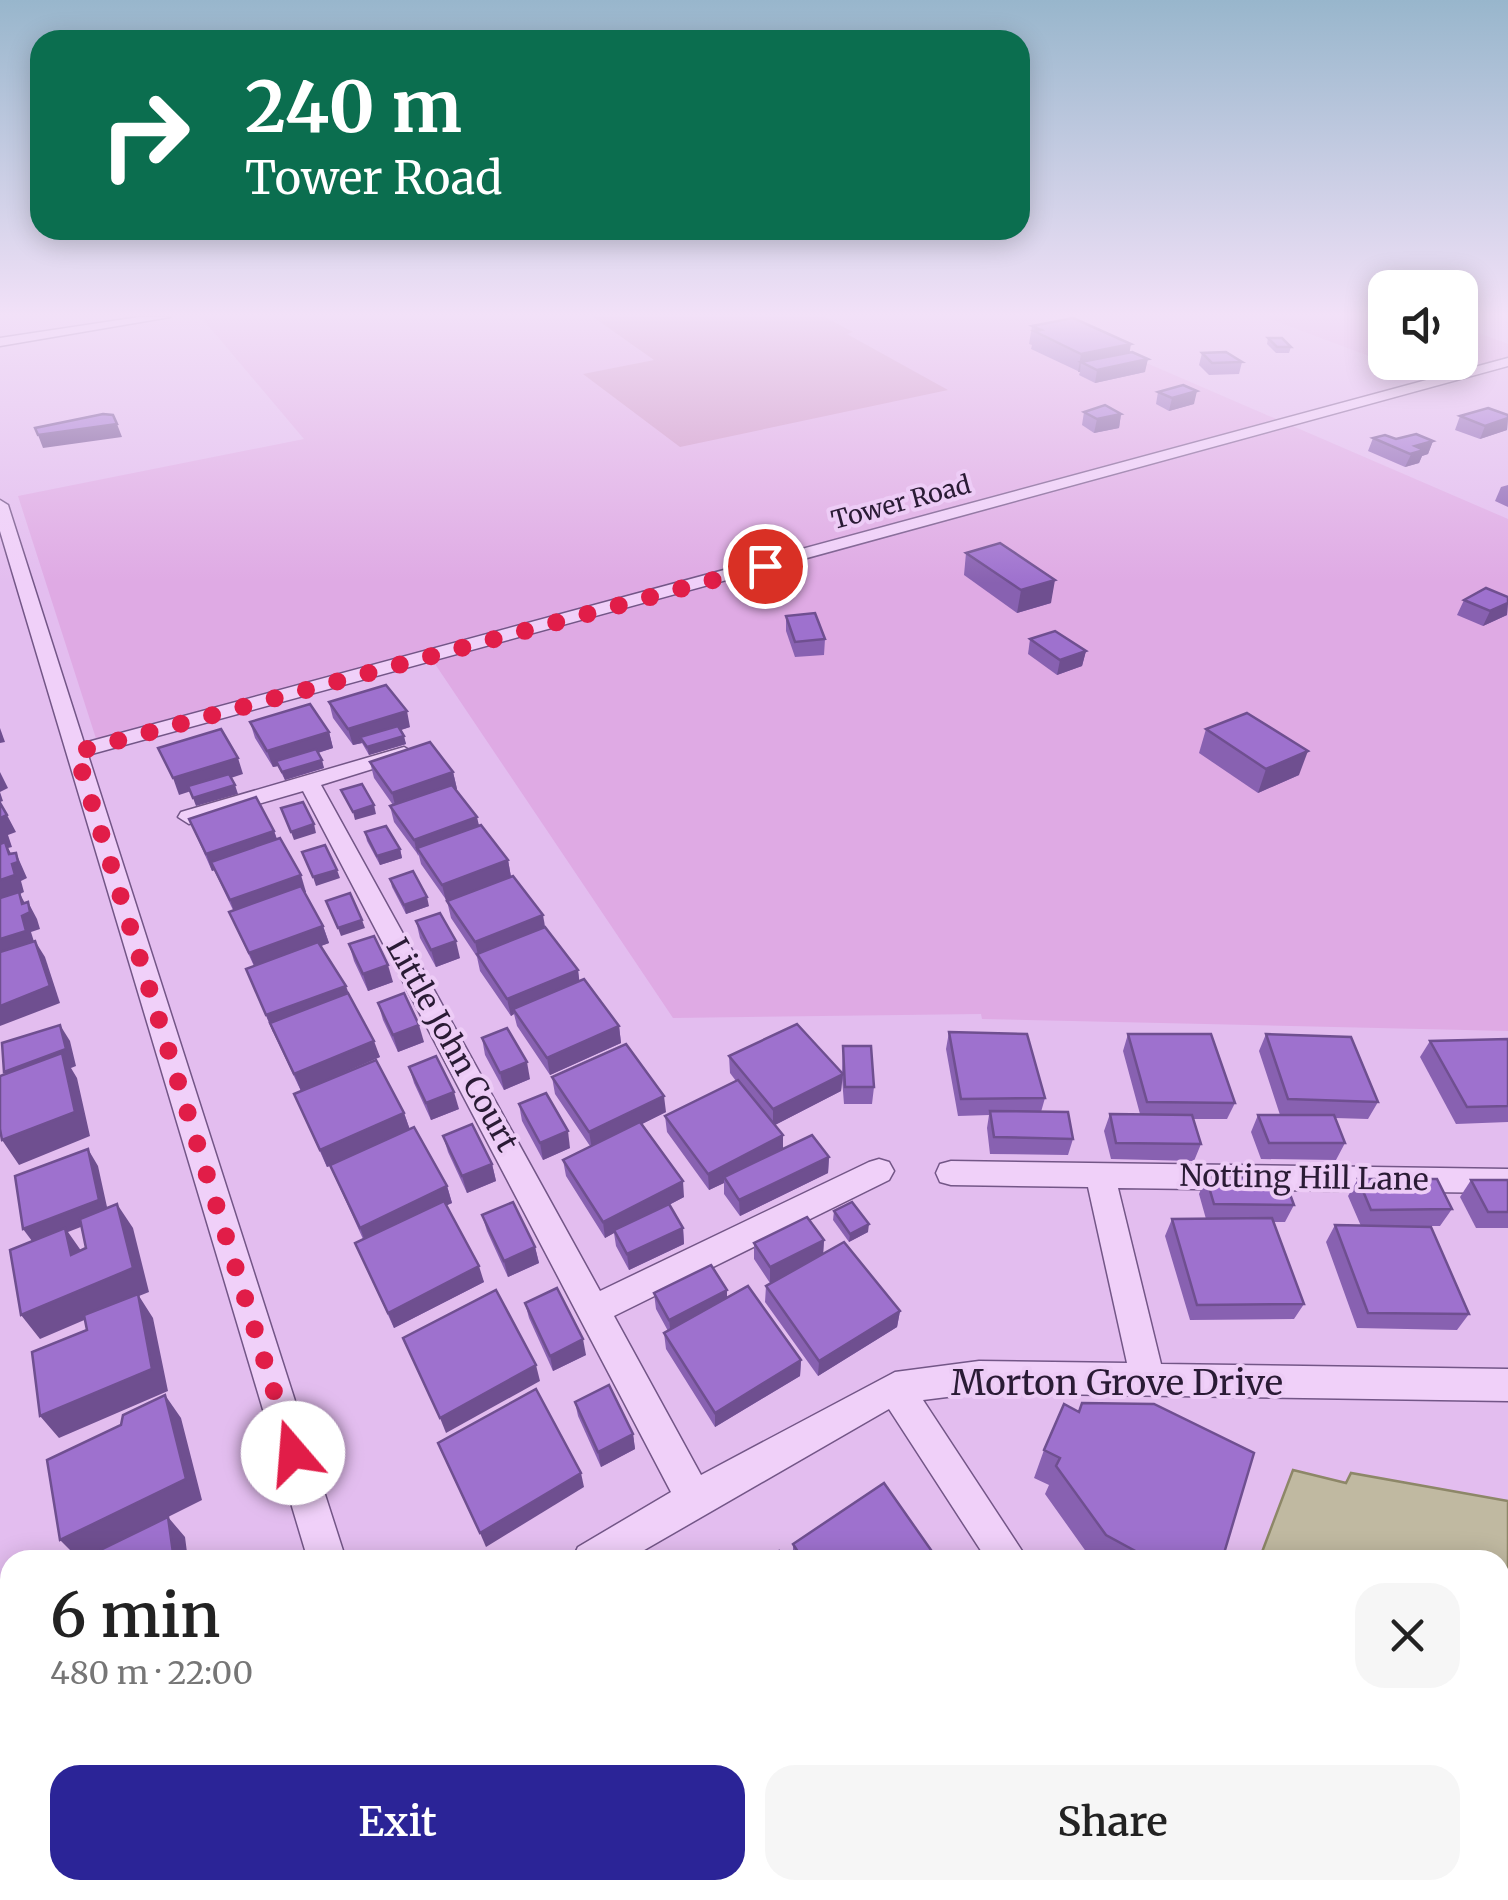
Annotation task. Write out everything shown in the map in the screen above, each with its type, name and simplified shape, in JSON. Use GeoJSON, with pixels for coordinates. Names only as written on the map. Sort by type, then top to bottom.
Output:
{"type":"FeatureCollection","features":[{"type":"Feature","properties":{"kind":"street","name":"Tower Road"},"geometry":{"type":"LineString","coordinates":[[76,752],[1348,406]]}},
{"type":"Feature","properties":{"kind":"street"},"geometry":{"type":"LineString","coordinates":[[0,505],[7,549],[76,752],[324,1550]]}},
{"type":"Feature","properties":{"kind":"street"},"geometry":{"type":"LineString","coordinates":[[189,818],[422,748]]}},
{"type":"Feature","properties":{"kind":"street","name":"Little John Court"},"geometry":{"type":"LineString","coordinates":[[308,782],[595,1309],[694,1500]]}},
{"type":"Feature","properties":{"kind":"street"},"geometry":{"type":"LineString","coordinates":[[595,1309],[879,1171]]}},
{"type":"Feature","properties":{"kind":"street","name":"Notting Hill Lane"},"geometry":{"type":"LineString","coordinates":[[951,1173],[1508,1181]]}},
{"type":"Feature","properties":{"kind":"street"},"geometry":{"type":"LineString","coordinates":[[1100,1175],[1148,1380]]}},
{"type":"Feature","properties":{"kind":"street","name":"Morton Grove Drive"},"geometry":{"type":"LineString","coordinates":[[608,1550],[895,1388],[979,1377],[1508,1384]]}},
{"type":"Feature","properties":{"kind":"street"},"geometry":{"type":"LineString","coordinates":[[895,1388],[1001,1550]]}},
{"type":"Feature","properties":{"kind":"shaded area"},"geometry":{"type":"Polygon","coordinates":[[[276,406],[1245,406],[1508,519],[1508,1031],[982,1019],[981,1014],[673,1018],[431,658],[100,751],[18,496],[304,439],[276,406]]]}},
{"type":"Feature","properties":{"kind":"shaded area"},"geometry":{"type":"Polygon","coordinates":[[[625,406],[874,406],[680,447],[625,406]]]}},
{"type":"Feature","properties":{"kind":"shaded area"},"geometry":{"type":"Polygon","coordinates":[[[1293,1470],[1346,1483],[1351,1473],[1508,1501],[1508,1550],[1263,1550],[1293,1470]]]}},
{"type":"Feature","properties":{"kind":"building"},"geometry":{"type":"Polygon","coordinates":[[[1106,406],[1121,414],[1097,419],[1084,412],[1106,406]]]}},
{"type":"Feature","properties":{"kind":"building"},"geometry":{"type":"Polygon","coordinates":[[[1488,408],[1508,418],[1485,426],[1460,416],[1488,408]]]}},
{"type":"Feature","properties":{"kind":"building"},"geometry":{"type":"Polygon","coordinates":[[[113,415],[117,424],[38,435],[35,428],[113,415]]]}},
{"type":"Feature","properties":{"kind":"building"},"geometry":{"type":"Polygon","coordinates":[[[1416,434],[1433,441],[1415,446],[1424,450],[1410,454],[1373,438],[1385,435],[1396,439],[1416,434]]]}},
{"type":"Feature","properties":{"kind":"building"},"geometry":{"type":"Polygon","coordinates":[[[1000,543],[1055,580],[1021,590],[966,553],[1000,543]]]}},
{"type":"Feature","properties":{"kind":"building"},"geometry":{"type":"Polygon","coordinates":[[[1486,588],[1508,597],[1508,603],[1490,611],[1464,600],[1486,588]]]}},
{"type":"Feature","properties":{"kind":"building"},"geometry":{"type":"Polygon","coordinates":[[[815,613],[825,639],[795,642],[786,616],[815,613]]]}},
{"type":"Feature","properties":{"kind":"building"},"geometry":{"type":"Polygon","coordinates":[[[1055,631],[1086,651],[1060,660],[1030,639],[1055,631]]]}},
{"type":"Feature","properties":{"kind":"building"},"geometry":{"type":"Polygon","coordinates":[[[386,685],[407,711],[348,729],[329,702],[386,685]]]}},
{"type":"Feature","properties":{"kind":"building"},"geometry":{"type":"Polygon","coordinates":[[[310,704],[329,732],[267,751],[250,722],[310,704]]]}},
{"type":"Feature","properties":{"kind":"building"},"geometry":{"type":"Polygon","coordinates":[[[1247,713],[1308,751],[1266,769],[1206,729],[1247,713]]]}},
{"type":"Feature","properties":{"kind":"building"},"geometry":{"type":"Polygon","coordinates":[[[398,726],[404,736],[367,747],[360,737],[398,726]]]}},
{"type":"Feature","properties":{"kind":"building"},"geometry":{"type":"Polygon","coordinates":[[[221,729],[238,758],[173,778],[158,748],[221,729]]]}},
{"type":"Feature","properties":{"kind":"building"},"geometry":{"type":"Polygon","coordinates":[[[430,742],[453,772],[392,793],[370,762],[430,742]]]}},
{"type":"Feature","properties":{"kind":"building"},"geometry":{"type":"Polygon","coordinates":[[[316,749],[322,760],[282,772],[276,761],[316,749]]]}},
{"type":"Feature","properties":{"kind":"building"},"geometry":{"type":"Polygon","coordinates":[[[229,774],[235,785],[193,798],[188,786],[229,774]]]}},
{"type":"Feature","properties":{"kind":"building"},"geometry":{"type":"Polygon","coordinates":[[[362,784],[374,805],[353,812],[341,790],[362,784]]]}},
{"type":"Feature","properties":{"kind":"building"},"geometry":{"type":"Polygon","coordinates":[[[452,785],[477,817],[414,840],[390,806],[452,785]]]}},
{"type":"Feature","properties":{"kind":"building"},"geometry":{"type":"Polygon","coordinates":[[[256,797],[274,831],[206,854],[189,819],[256,797]]]}},
{"type":"Feature","properties":{"kind":"building"},"geometry":{"type":"Polygon","coordinates":[[[303,802],[314,824],[291,832],[281,808],[303,802]]]}},
{"type":"Feature","properties":{"kind":"building"},"geometry":{"type":"Polygon","coordinates":[[[481,825],[508,860],[442,885],[417,848],[481,825]]]}},
{"type":"Feature","properties":{"kind":"building"},"geometry":{"type":"Polygon","coordinates":[[[386,826],[400,849],[377,856],[365,832],[386,826]]]}},
{"type":"Feature","properties":{"kind":"building"},"geometry":{"type":"Polygon","coordinates":[[[280,838],[301,875],[230,900],[211,862],[280,838]]]}},
{"type":"Feature","properties":{"kind":"building"},"geometry":{"type":"Polygon","coordinates":[[[5,842],[9,854],[16,853],[18,862],[12,864],[15,875],[0,880],[0,844],[5,842]]]}},
{"type":"Feature","properties":{"kind":"building"},"geometry":{"type":"Polygon","coordinates":[[[325,845],[337,870],[313,877],[302,852],[325,845]]]}},
{"type":"Feature","properties":{"kind":"building"},"geometry":{"type":"Polygon","coordinates":[[[413,871],[427,897],[404,905],[390,879],[413,871]]]}},
{"type":"Feature","properties":{"kind":"building"},"geometry":{"type":"Polygon","coordinates":[[[513,876],[543,915],[475,942],[447,901],[513,876]]]}},
{"type":"Feature","properties":{"kind":"building"},"geometry":{"type":"Polygon","coordinates":[[[301,886],[323,926],[249,953],[229,912],[301,886]]]}},
{"type":"Feature","properties":{"kind":"building"},"geometry":{"type":"Polygon","coordinates":[[[19,892],[22,904],[28,902],[30,912],[22,916],[26,931],[0,939],[0,898],[19,892]]]}},
{"type":"Feature","properties":{"kind":"building"},"geometry":{"type":"Polygon","coordinates":[[[350,893],[362,920],[338,928],[326,901],[350,893]]]}},
{"type":"Feature","properties":{"kind":"building"},"geometry":{"type":"Polygon","coordinates":[[[440,913],[456,941],[431,950],[416,921],[440,913]]]}},
{"type":"Feature","properties":{"kind":"building"},"geometry":{"type":"Polygon","coordinates":[[[545,927],[578,970],[507,999],[477,954],[545,927]]]}},
{"type":"Feature","properties":{"kind":"building"},"geometry":{"type":"Polygon","coordinates":[[[374,936],[388,965],[363,974],[349,944],[374,936]]]}},
{"type":"Feature","properties":{"kind":"building"},"geometry":{"type":"Polygon","coordinates":[[[35,941],[50,986],[0,1006],[0,952],[35,941]]]}},
{"type":"Feature","properties":{"kind":"building"},"geometry":{"type":"Polygon","coordinates":[[[318,942],[346,986],[266,1015],[246,969],[318,942]]]}},
{"type":"Feature","properties":{"kind":"building"},"geometry":{"type":"Polygon","coordinates":[[[584,979],[619,1026],[547,1058],[513,1009],[584,979]]]}},
{"type":"Feature","properties":{"kind":"building"},"geometry":{"type":"Polygon","coordinates":[[[348,993],[374,1041],[294,1074],[270,1023],[348,993]]]}},
{"type":"Feature","properties":{"kind":"building"},"geometry":{"type":"Polygon","coordinates":[[[404,993],[419,1025],[393,1035],[378,1003],[404,993]]]}},
{"type":"Feature","properties":{"kind":"building"},"geometry":{"type":"Polygon","coordinates":[[[797,1024],[843,1074],[773,1109],[729,1056],[797,1024]]]}},
{"type":"Feature","properties":{"kind":"building"},"geometry":{"type":"Polygon","coordinates":[[[60,1025],[66,1049],[4,1072],[2,1043],[60,1025]]]}},
{"type":"Feature","properties":{"kind":"building"},"geometry":{"type":"Polygon","coordinates":[[[507,1028],[527,1062],[500,1073],[482,1038],[507,1028]]]}},
{"type":"Feature","properties":{"kind":"building"},"geometry":{"type":"Polygon","coordinates":[[[949,1032],[1027,1034],[1045,1098],[961,1099],[949,1032]]]}},
{"type":"Feature","properties":{"kind":"building"},"geometry":{"type":"Polygon","coordinates":[[[1128,1034],[1211,1034],[1235,1103],[1147,1102],[1128,1034]]]}},
{"type":"Feature","properties":{"kind":"building"},"geometry":{"type":"Polygon","coordinates":[[[1266,1034],[1351,1037],[1378,1102],[1288,1099],[1266,1034]]]}},
{"type":"Feature","properties":{"kind":"building"},"geometry":{"type":"Polygon","coordinates":[[[1508,1039],[1508,1106],[1467,1107],[1430,1041],[1508,1039]]]}},
{"type":"Feature","properties":{"kind":"building"},"geometry":{"type":"Polygon","coordinates":[[[626,1044],[664,1096],[589,1132],[552,1077],[626,1044]]]}},
{"type":"Feature","properties":{"kind":"building"},"geometry":{"type":"Polygon","coordinates":[[[843,1046],[871,1046],[874,1087],[845,1087],[843,1046]]]}},
{"type":"Feature","properties":{"kind":"building"},"geometry":{"type":"Polygon","coordinates":[[[62,1053],[75,1112],[2,1140],[0,1076],[62,1053]]]}},
{"type":"Feature","properties":{"kind":"building"},"geometry":{"type":"Polygon","coordinates":[[[436,1056],[454,1092],[426,1103],[409,1067],[436,1056]]]}},
{"type":"Feature","properties":{"kind":"building"},"geometry":{"type":"Polygon","coordinates":[[[376,1060],[404,1113],[320,1150],[294,1094],[376,1060]]]}},
{"type":"Feature","properties":{"kind":"building"},"geometry":{"type":"Polygon","coordinates":[[[738,1080],[783,1135],[708,1174],[665,1116],[738,1080]]]}},
{"type":"Feature","properties":{"kind":"building"},"geometry":{"type":"Polygon","coordinates":[[[546,1093],[568,1131],[540,1143],[519,1104],[546,1093]]]}},
{"type":"Feature","properties":{"kind":"building"},"geometry":{"type":"Polygon","coordinates":[[[990,1111],[1068,1112],[1073,1139],[994,1137],[990,1111]]]}},
{"type":"Feature","properties":{"kind":"building"},"geometry":{"type":"Polygon","coordinates":[[[1110,1114],[1192,1115],[1201,1144],[1116,1143],[1110,1114]]]}},
{"type":"Feature","properties":{"kind":"building"},"geometry":{"type":"Polygon","coordinates":[[[1258,1115],[1334,1115],[1345,1143],[1269,1143],[1258,1115]]]}},
{"type":"Feature","properties":{"kind":"building"},"geometry":{"type":"Polygon","coordinates":[[[640,1122],[683,1181],[603,1222],[563,1160],[640,1122]]]}},
{"type":"Feature","properties":{"kind":"building"},"geometry":{"type":"Polygon","coordinates":[[[472,1124],[492,1164],[462,1176],[443,1136],[472,1124]]]}},
{"type":"Feature","properties":{"kind":"building"},"geometry":{"type":"Polygon","coordinates":[[[414,1127],[447,1186],[360,1228],[330,1165],[414,1127]]]}},
{"type":"Feature","properties":{"kind":"building"},"geometry":{"type":"Polygon","coordinates":[[[812,1135],[829,1157],[739,1200],[724,1177],[812,1135]]]}},
{"type":"Feature","properties":{"kind":"building"},"geometry":{"type":"Polygon","coordinates":[[[88,1149],[99,1200],[23,1229],[15,1176],[88,1149]]]}},
{"type":"Feature","properties":{"kind":"building"},"geometry":{"type":"Polygon","coordinates":[[[1206,1177],[1284,1178],[1294,1205],[1214,1204],[1206,1177]]]}},
{"type":"Feature","properties":{"kind":"building"},"geometry":{"type":"Polygon","coordinates":[[[1358,1179],[1437,1179],[1452,1209],[1371,1210],[1358,1179]]]}},
{"type":"Feature","properties":{"kind":"building"},"geometry":{"type":"Polygon","coordinates":[[[1471,1180],[1508,1180],[1508,1212],[1488,1212],[1471,1180]]]}},
{"type":"Feature","properties":{"kind":"building"},"geometry":{"type":"Polygon","coordinates":[[[444,1201],[479,1266],[388,1313],[355,1243],[444,1201]]]}},
{"type":"Feature","properties":{"kind":"building"},"geometry":{"type":"Polygon","coordinates":[[[513,1202],[535,1247],[504,1261],[482,1215],[513,1202]]]}},
{"type":"Feature","properties":{"kind":"building"},"geometry":{"type":"Polygon","coordinates":[[[852,1202],[869,1224],[850,1234],[834,1211],[852,1202]]]}},
{"type":"Feature","properties":{"kind":"building"},"geometry":{"type":"Polygon","coordinates":[[[117,1204],[133,1268],[21,1315],[10,1250],[65,1228],[71,1255],[86,1248],[80,1219],[117,1204]]]}},
{"type":"Feature","properties":{"kind":"building"},"geometry":{"type":"Polygon","coordinates":[[[669,1204],[683,1228],[627,1254],[614,1230],[669,1204]]]}},
{"type":"Feature","properties":{"kind":"building"},"geometry":{"type":"Polygon","coordinates":[[[807,1217],[824,1240],[770,1267],[754,1243],[807,1217]]]}},
{"type":"Feature","properties":{"kind":"building"},"geometry":{"type":"Polygon","coordinates":[[[1272,1218],[1304,1304],[1197,1305],[1172,1219],[1272,1218]]]}},
{"type":"Feature","properties":{"kind":"building"},"geometry":{"type":"Polygon","coordinates":[[[1335,1225],[1431,1227],[1469,1314],[1368,1313],[1335,1225]]]}},
{"type":"Feature","properties":{"kind":"building"},"geometry":{"type":"Polygon","coordinates":[[[844,1242],[900,1311],[819,1361],[766,1286],[844,1242]]]}},
{"type":"Feature","properties":{"kind":"building"},"geometry":{"type":"Polygon","coordinates":[[[711,1265],[727,1290],[669,1320],[654,1293],[711,1265]]]}},
{"type":"Feature","properties":{"kind":"building"},"geometry":{"type":"Polygon","coordinates":[[[748,1286],[801,1360],[715,1413],[664,1333],[748,1286]]]}},
{"type":"Feature","properties":{"kind":"building"},"geometry":{"type":"Polygon","coordinates":[[[557,1288],[583,1339],[550,1356],[525,1303],[557,1288]]]}},
{"type":"Feature","properties":{"kind":"building"},"geometry":{"type":"Polygon","coordinates":[[[496,1290],[536,1365],[440,1418],[403,1338],[496,1290]]]}},
{"type":"Feature","properties":{"kind":"building"},"geometry":{"type":"Polygon","coordinates":[[[138,1294],[152,1369],[40,1416],[32,1352],[87,1330],[84,1315],[138,1294]]]}},
{"type":"Feature","properties":{"kind":"building"},"geometry":{"type":"Polygon","coordinates":[[[609,1385],[633,1434],[598,1452],[575,1402],[609,1385]]]}},
{"type":"Feature","properties":{"kind":"building"},"geometry":{"type":"Polygon","coordinates":[[[536,1389],[581,1473],[480,1533],[438,1443],[536,1389]]]}},
{"type":"Feature","properties":{"kind":"building"},"geometry":{"type":"Polygon","coordinates":[[[165,1395],[186,1479],[60,1540],[47,1460],[121,1425],[123,1415],[165,1395]]]}},
{"type":"Feature","properties":{"kind":"building"},"geometry":{"type":"Polygon","coordinates":[[[1082,1403],[1154,1404],[1254,1453],[1225,1550],[1134,1550],[1106,1535],[1056,1466],[1060,1458],[1044,1450],[1064,1404],[1079,1412],[1082,1403]]]}},
{"type":"Feature","properties":{"kind":"building"},"geometry":{"type":"Polygon","coordinates":[[[884,1483],[931,1550],[797,1550],[793,1544],[884,1483]]]}},
{"type":"Feature","properties":{"kind":"building"},"geometry":{"type":"Polygon","coordinates":[[[168,1517],[173,1550],[100,1550],[168,1517]]]}},
{"type":"Feature","properties":{"kind":"route"},"geometry":{"type":"LineString","coordinates":[[293,1453],[76,752],[765,566]]}}]}
